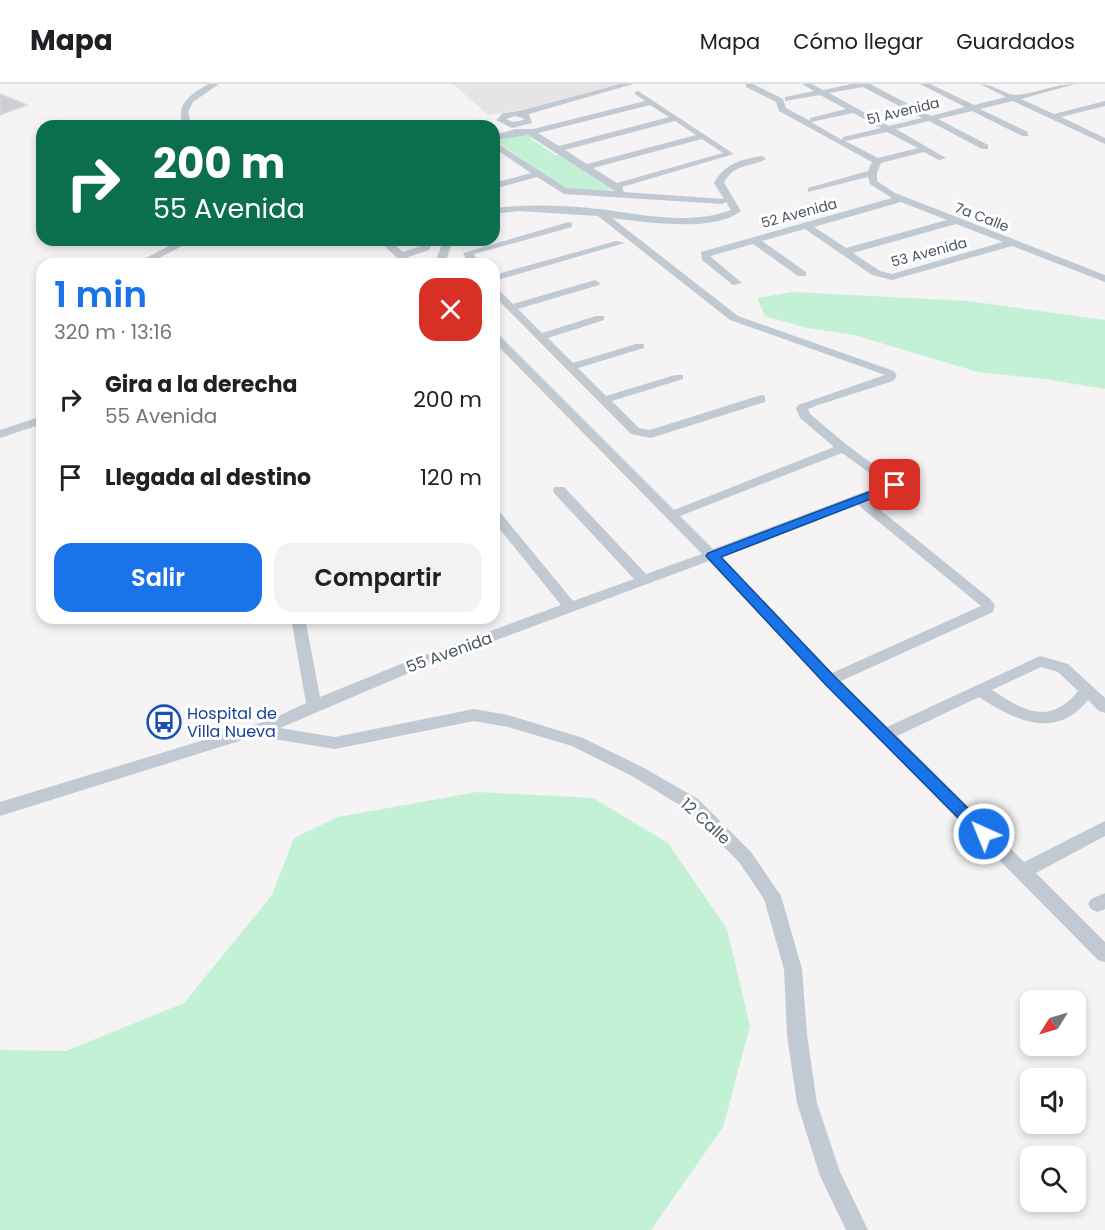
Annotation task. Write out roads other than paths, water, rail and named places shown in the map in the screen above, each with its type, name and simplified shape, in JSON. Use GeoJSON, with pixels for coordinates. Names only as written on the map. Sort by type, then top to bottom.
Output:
{"type":"FeatureCollection","features":[{"type":"Feature","properties":{"kind":"street"},"geometry":{"type":"LineString","coordinates":[[184,120],[183,112],[192,97],[215,84]]}},
{"type":"Feature","properties":{"kind":"street"},"geometry":{"type":"LineString","coordinates":[[629,84],[535,109],[523,115],[503,116],[502,122],[510,129],[533,132],[652,102]]}},
{"type":"Feature","properties":{"kind":"street"},"geometry":{"type":"LineString","coordinates":[[806,84],[942,158]]}},
{"type":"Feature","properties":{"kind":"street"},"geometry":{"type":"LineString","coordinates":[[821,92],[844,84]]}},
{"type":"Feature","properties":{"kind":"street"},"geometry":{"type":"LineString","coordinates":[[783,102],[864,84],[985,147]]}},
{"type":"Feature","properties":{"kind":"street"},"geometry":{"type":"LineString","coordinates":[[924,84],[1025,134]]}},
{"type":"Feature","properties":{"kind":"street"},"geometry":{"type":"LineString","coordinates":[[984,84],[1053,117],[1100,136],[1105,141]]}},
{"type":"Feature","properties":{"kind":"street","name":"51 Avenida"},"geometry":{"type":"LineString","coordinates":[[846,139],[1071,84]]}},
{"type":"Feature","properties":{"kind":"street"},"geometry":{"type":"LineString","coordinates":[[749,85],[873,154],[878,161]]}},
{"type":"Feature","properties":{"kind":"street"},"geometry":{"type":"LineString","coordinates":[[617,190],[730,154],[638,93]]}},
{"type":"Feature","properties":{"kind":"street"},"geometry":{"type":"LineString","coordinates":[[783,102],[782,109],[843,145],[878,161],[926,149]]}},
{"type":"Feature","properties":{"kind":"street"},"geometry":{"type":"LineString","coordinates":[[1053,117],[1105,103]]}},
{"type":"Feature","properties":{"kind":"street"},"geometry":{"type":"LineString","coordinates":[[813,120],[854,110]]}},
{"type":"Feature","properties":{"kind":"street"},"geometry":{"type":"LineString","coordinates":[[500,134],[529,121],[523,115]]}},
{"type":"Feature","properties":{"kind":"street"},"geometry":{"type":"LineString","coordinates":[[559,149],[677,118]]}},
{"type":"Feature","properties":{"kind":"street"},"geometry":{"type":"LineString","coordinates":[[521,124],[523,129],[533,132],[587,167],[617,190]]}},
{"type":"Feature","properties":{"kind":"street"},"geometry":{"type":"LineString","coordinates":[[587,167],[703,136]]}},
{"type":"Feature","properties":{"kind":"street"},"geometry":{"type":"LineString","coordinates":[[500,150],[507,157],[564,191],[617,190],[722,201]]}},
{"type":"Feature","properties":{"kind":"street"},"geometry":{"type":"LineString","coordinates":[[500,211],[551,208],[684,221],[726,218],[736,211],[719,183],[722,175],[743,161],[762,159]]}},
{"type":"Feature","properties":{"kind":"street"},"geometry":{"type":"LineString","coordinates":[[811,190],[873,173],[878,161]]}},
{"type":"Feature","properties":{"kind":"street","name":"7a Calle"},"geometry":{"type":"LineString","coordinates":[[873,173],[876,185],[901,199],[1105,279]]}},
{"type":"Feature","properties":{"kind":"street"},"geometry":{"type":"LineString","coordinates":[[500,184],[538,174]]}},
{"type":"Feature","properties":{"kind":"street","name":"52 Avenida"},"geometry":{"type":"LineString","coordinates":[[737,283],[706,258],[705,254],[901,199]]}},
{"type":"Feature","properties":{"kind":"street"},"geometry":{"type":"LineString","coordinates":[[598,212],[734,318],[890,373],[891,376],[890,379],[814,402],[802,408],[804,415],[843,448],[672,515]]}},
{"type":"Feature","properties":{"kind":"street"},"geometry":{"type":"LineString","coordinates":[[805,225],[845,252],[954,221]]}},
{"type":"Feature","properties":{"kind":"street"},"geometry":{"type":"LineString","coordinates":[[500,244],[568,225]]}},
{"type":"Feature","properties":{"kind":"street"},"geometry":{"type":"LineString","coordinates":[[754,240],[802,274]]}},
{"type":"Feature","properties":{"kind":"street"},"geometry":{"type":"LineString","coordinates":[[500,276],[620,243]]}},
{"type":"Feature","properties":{"kind":"street","name":"53 Avenida"},"geometry":{"type":"LineString","coordinates":[[845,252],[876,273],[898,277],[1011,243]]}},
{"type":"Feature","properties":{"kind":"street"},"geometry":{"type":"LineString","coordinates":[[152,258],[176,246]]}},
{"type":"Feature","properties":{"kind":"street"},"geometry":{"type":"LineString","coordinates":[[390,246],[403,258]]}},
{"type":"Feature","properties":{"kind":"street"},"geometry":{"type":"LineString","coordinates":[[401,256],[424,249],[426,246]]}},
{"type":"Feature","properties":{"kind":"street"},"geometry":{"type":"LineString","coordinates":[[469,246],[468,253],[471,258]]}},
{"type":"Feature","properties":{"kind":"street"},"geometry":{"type":"LineString","coordinates":[[468,253],[493,246]]}},
{"type":"Feature","properties":{"kind":"street"},"geometry":{"type":"LineString","coordinates":[[510,308],[595,283]]}},
{"type":"Feature","properties":{"kind":"street"},"geometry":{"type":"LineString","coordinates":[[500,297],[635,431],[651,434],[761,399]]}},
{"type":"Feature","properties":{"kind":"street"},"geometry":{"type":"LineString","coordinates":[[540,337],[600,318]]}},
{"type":"Feature","properties":{"kind":"street"},"geometry":{"type":"LineString","coordinates":[[500,342],[672,515],[830,680],[1105,954]]}},
{"type":"Feature","properties":{"kind":"street"},"geometry":{"type":"LineString","coordinates":[[570,367],[640,346]]}},
{"type":"Feature","properties":{"kind":"street"},"geometry":{"type":"LineString","coordinates":[[604,400],[680,377]]}},
{"type":"Feature","properties":{"kind":"street"},"geometry":{"type":"LineString","coordinates":[[0,434],[36,422]]}},
{"type":"Feature","properties":{"kind":"street","name":"55 Avenida"},"geometry":{"type":"LineString","coordinates":[[0,809],[275,724],[314,705],[415,664],[712,556],[895,485],[843,448]]}},
{"type":"Feature","properties":{"kind":"street"},"geometry":{"type":"LineString","coordinates":[[559,490],[643,580]]}},
{"type":"Feature","properties":{"kind":"street"},"geometry":{"type":"LineString","coordinates":[[830,680],[988,609],[984,600],[859,500]]}},
{"type":"Feature","properties":{"kind":"street"},"geometry":{"type":"LineString","coordinates":[[500,521],[570,607]]}},
{"type":"Feature","properties":{"kind":"street"},"geometry":{"type":"LineString","coordinates":[[299,624],[314,705]]}},
{"type":"Feature","properties":{"kind":"street"},"geometry":{"type":"LineString","coordinates":[[887,735],[1040,661],[1063,668],[1105,707]]}},
{"type":"Feature","properties":{"kind":"street"},"geometry":{"type":"LineString","coordinates":[[980,690],[1005,706],[1039,718],[1055,718],[1068,713],[1077,705],[1087,690]]}},
{"type":"Feature","properties":{"kind":"street","name":"12 Calle"},"geometry":{"type":"LineString","coordinates":[[252,730],[335,742],[474,715],[508,721],[577,742],[639,772],[692,804],[745,857],[772,896],[794,969],[797,1035],[807,1103],[831,1176],[857,1230]]}},
{"type":"Feature","properties":{"kind":"street"},"geometry":{"type":"LineString","coordinates":[[1022,872],[1105,828]]}},
{"type":"Feature","properties":{"kind":"place","name":"Hospital de Villa Nueva"},"geometry":{"type":"Point","coordinates":[164,722]}}]}
